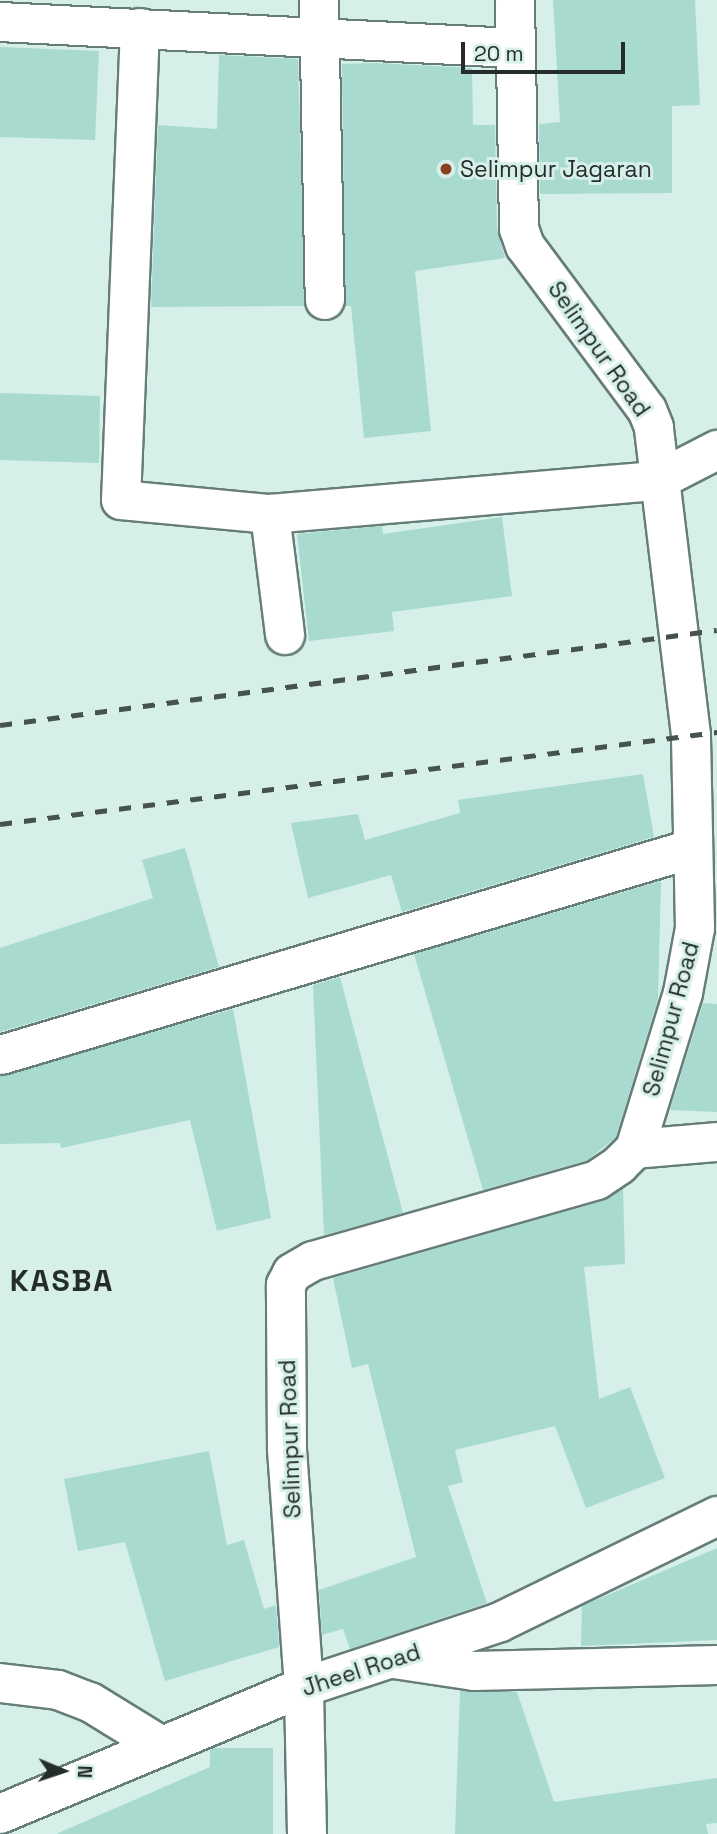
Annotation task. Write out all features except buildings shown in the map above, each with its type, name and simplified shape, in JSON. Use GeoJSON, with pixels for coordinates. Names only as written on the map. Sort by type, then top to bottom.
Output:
{"type":"FeatureCollection","features":[{"type":"Feature","properties":{"kind":"street"},"geometry":{"type":"LineString","coordinates":[[319,0],[322,38],[325,300]]}},
{"type":"Feature","properties":{"kind":"street","name":"Selimpur Road"},"geometry":{"type":"LineString","coordinates":[[307,1834],[304,1688],[288,1448],[286,1285],[292,1273],[313,1261],[597,1180],[635,1149],[700,994],[691,849],[691,735],[683,646],[657,481],[654,427],[647,410],[525,246],[519,229],[515,0]]}},
{"type":"Feature","properties":{"kind":"street"},"geometry":{"type":"LineString","coordinates":[[0,22],[514,48]]}},
{"type":"Feature","properties":{"kind":"street"},"geometry":{"type":"LineString","coordinates":[[140,29],[121,500],[270,514],[657,481],[717,450]]}},
{"type":"Feature","properties":{"kind":"street"},"geometry":{"type":"LineString","coordinates":[[270,514],[285,635]]}},
{"type":"Feature","properties":{"kind":"street"},"geometry":{"type":"LineString","coordinates":[[1,1055],[691,849]]}},
{"type":"Feature","properties":{"kind":"street"},"geometry":{"type":"LineString","coordinates":[[635,1149],[717,1142]]}},
{"type":"Feature","properties":{"kind":"street","name":"Jheel Road"},"geometry":{"type":"LineString","coordinates":[[0,1814],[160,1745],[304,1688],[500,1622],[717,1516]]}},
{"type":"Feature","properties":{"kind":"street"},"geometry":{"type":"LineString","coordinates":[[394,1659],[474,1671],[717,1665]]}},
{"type":"Feature","properties":{"kind":"street"},"geometry":{"type":"LineString","coordinates":[[0,1683],[58,1690],[90,1702],[160,1745]]}},
{"type":"Feature","properties":{"kind":"railway"},"geometry":{"type":"LineString","coordinates":[[0,725],[717,630]]}},
{"type":"Feature","properties":{"kind":"railway"},"geometry":{"type":"LineString","coordinates":[[0,824],[717,732]]}},
{"type":"Feature","properties":{"kind":"place","name":"Selimpur Jagaran"},"geometry":{"type":"Point","coordinates":[446,169]}},
{"type":"Feature","properties":{"kind":"district","name":"KASBA"},"geometry":{"type":"Point","coordinates":[62,1281]}}]}
